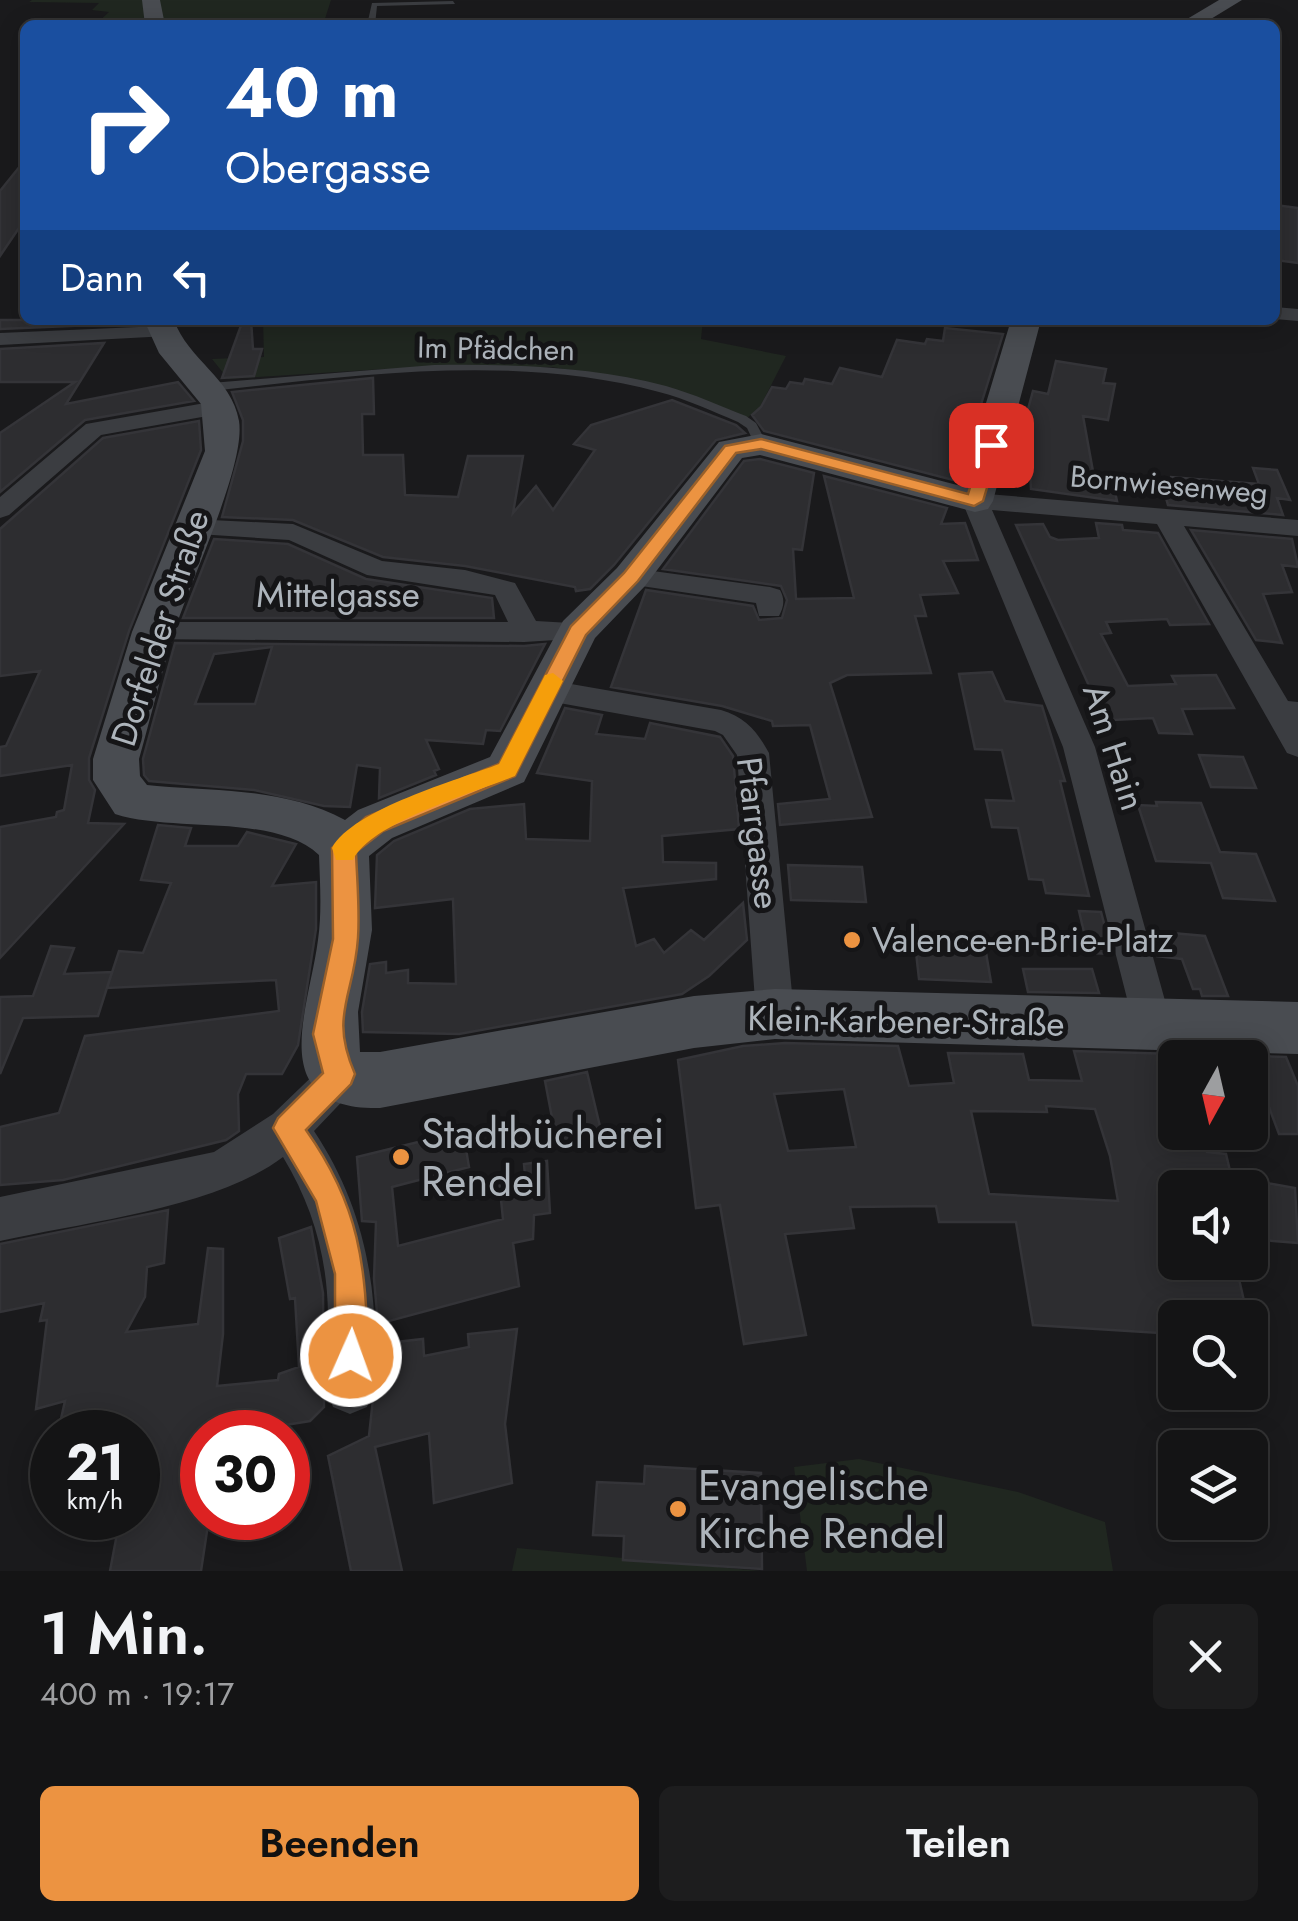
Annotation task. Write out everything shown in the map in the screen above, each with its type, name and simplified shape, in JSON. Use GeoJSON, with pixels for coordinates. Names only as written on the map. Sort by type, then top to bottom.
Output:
{"type":"FeatureCollection","features":[{"type":"Feature","properties":{"kind":"main road"},"geometry":{"type":"LineString","coordinates":[[1196,20],[1233,0]]}},
{"type":"Feature","properties":{"kind":"main road"},"geometry":{"type":"LineString","coordinates":[[341,1074],[334,1066],[327,1034],[346,939],[344,848],[374,824],[507,770],[578,631],[631,577],[731,449],[761,444],[974,501],[1025,325]]}},
{"type":"Feature","properties":{"kind":"main road"},"geometry":{"type":"LineString","coordinates":[[160,326],[216,397]]}},
{"type":"Feature","properties":{"kind":"main road","name":"Dorfelder Straße"},"geometry":{"type":"LineString","coordinates":[[216,397],[222,450],[153,632],[114,771],[122,792],[132,801],[290,817],[322,826],[344,848]]}},
{"type":"Feature","properties":{"kind":"main road","name":"Klein-Karbener-Straße"},"geometry":{"type":"LineString","coordinates":[[341,1074],[359,1080],[380,1080],[694,1022],[776,1014],[1298,1028]]}},
{"type":"Feature","properties":{"kind":"street"},"geometry":{"type":"LineString","coordinates":[[0,339],[160,326]]}},
{"type":"Feature","properties":{"kind":"street"},"geometry":{"type":"LineString","coordinates":[[0,510],[94,429],[216,397]]}},
{"type":"Feature","properties":{"kind":"street","name":"Bornwiesenweg"},"geometry":{"type":"LineString","coordinates":[[974,501],[1298,528]]}},
{"type":"Feature","properties":{"kind":"street","name":"Am Hain"},"geometry":{"type":"LineString","coordinates":[[974,501],[1079,747],[1153,1026]]}},
{"type":"Feature","properties":{"kind":"street"},"geometry":{"type":"LineString","coordinates":[[1166,518],[1289,712],[1298,745]]}},
{"type":"Feature","properties":{"kind":"street"},"geometry":{"type":"LineString","coordinates":[[192,527],[293,532],[376,569],[465,579],[506,589],[521,613],[524,632]]}},
{"type":"Feature","properties":{"kind":"street"},"geometry":{"type":"LineString","coordinates":[[631,577],[770,596],[769,608]]}},
{"type":"Feature","properties":{"kind":"street","name":"Mittelgasse"},"geometry":{"type":"LineString","coordinates":[[153,632],[578,631]]}},
{"type":"Feature","properties":{"kind":"street","name":"Pfarrgasse"},"geometry":{"type":"LineString","coordinates":[[548,691],[720,720],[744,737],[752,754],[776,1014]]}},
{"type":"Feature","properties":{"kind":"street"},"geometry":{"type":"LineString","coordinates":[[0,1219],[216,1172],[250,1156],[288,1128],[341,1074]]}},
{"type":"Feature","properties":{"kind":"street"},"geometry":{"type":"LineString","coordinates":[[288,1128],[320,1174],[331,1198],[350,1274],[350,1390]]}},
{"type":"Feature","properties":{"kind":"lane"},"geometry":{"type":"LineString","coordinates":[[374,2],[453,2]]}},
{"type":"Feature","properties":{"kind":"lane","name":"Im Pfädchen"},"geometry":{"type":"LineString","coordinates":[[216,397],[384,372],[546,368],[672,392],[742,419],[752,426],[761,444]]}},
{"type":"Feature","properties":{"kind":"shaded area"},"geometry":{"type":"Polygon","coordinates":[[[146,0],[148,20],[100,20],[109,12],[92,10],[99,3],[29,2],[146,0]]]}},
{"type":"Feature","properties":{"kind":"shaded area"},"geometry":{"type":"Polygon","coordinates":[[[156,0],[331,0],[325,20],[160,20],[156,0]]]}},
{"type":"Feature","properties":{"kind":"shaded area"},"geometry":{"type":"Polygon","coordinates":[[[263,325],[702,325],[701,339],[786,356],[760,407],[747,418],[650,383],[552,367],[384,369],[228,379],[212,359],[264,357],[263,325]]]}},
{"type":"Feature","properties":{"kind":"shaded area"},"geometry":{"type":"Polygon","coordinates":[[[859,1459],[1018,1492],[1105,1522],[1113,1571],[807,1571],[794,1467],[859,1459]]]}},
{"type":"Feature","properties":{"kind":"shaded area"},"geometry":{"type":"Polygon","coordinates":[[[517,1548],[760,1571],[512,1571],[517,1548]]]}},
{"type":"Feature","properties":{"kind":"building"},"geometry":{"type":"Polygon","coordinates":[[[20,166],[20,226],[0,256],[0,191],[20,166]]]}},
{"type":"Feature","properties":{"kind":"building"},"geometry":{"type":"Polygon","coordinates":[[[1280,206],[1298,208],[1298,263],[1280,261],[1280,206]]]}},
{"type":"Feature","properties":{"kind":"building"},"geometry":{"type":"Polygon","coordinates":[[[0,320],[20,320],[20,325],[93,325],[0,329],[0,320]]]}},
{"type":"Feature","properties":{"kind":"building"},"geometry":{"type":"Polygon","coordinates":[[[241,325],[251,325],[253,349],[262,349],[254,376],[222,378],[241,325]]]}},
{"type":"Feature","properties":{"kind":"building"},"geometry":{"type":"Polygon","coordinates":[[[945,328],[1003,334],[957,481],[764,431],[752,415],[772,387],[786,389],[790,382],[803,384],[805,379],[832,384],[840,368],[882,377],[897,340],[925,344],[927,339],[943,341],[945,328]]]}},
{"type":"Feature","properties":{"kind":"building"},"geometry":{"type":"Polygon","coordinates":[[[104,343],[66,404],[178,382],[194,401],[85,420],[0,492],[0,433],[75,382],[0,382],[0,349],[104,343]]]}},
{"type":"Feature","properties":{"kind":"building"},"geometry":{"type":"Polygon","coordinates":[[[1056,361],[1106,369],[1103,383],[1115,384],[1108,420],[1083,416],[1094,477],[1112,479],[1117,501],[1031,489],[1027,413],[1033,391],[1048,394],[1056,361]]]}},
{"type":"Feature","properties":{"kind":"building"},"geometry":{"type":"Polygon","coordinates":[[[373,378],[374,414],[362,414],[363,455],[403,455],[405,495],[458,497],[468,456],[523,456],[513,513],[536,486],[553,510],[595,450],[574,444],[591,425],[672,400],[736,425],[745,433],[716,440],[590,589],[576,591],[575,587],[465,566],[383,557],[293,520],[222,517],[243,441],[243,420],[232,392],[373,378]]]}},
{"type":"Feature","properties":{"kind":"building"},"geometry":{"type":"Polygon","coordinates":[[[199,421],[201,450],[129,631],[89,758],[89,780],[95,790],[88,823],[124,824],[0,958],[0,827],[56,817],[57,812],[64,810],[72,765],[0,776],[0,747],[6,746],[40,671],[0,676],[0,529],[103,438],[199,421]]]}},
{"type":"Feature","properties":{"kind":"building"},"geometry":{"type":"Polygon","coordinates":[[[760,459],[814,473],[802,550],[793,549],[796,599],[854,598],[824,476],[947,508],[941,524],[965,523],[978,560],[943,561],[958,593],[920,595],[926,616],[915,616],[931,673],[847,675],[830,683],[872,817],[780,825],[778,804],[830,799],[810,725],[773,726],[772,721],[722,706],[611,687],[646,590],[753,606],[759,620],[782,618],[787,600],[781,586],[663,569],[744,461],[760,459]]]}},
{"type":"Feature","properties":{"kind":"building"},"geometry":{"type":"Polygon","coordinates":[[[1253,468],[1277,470],[1290,500],[1277,498],[1283,515],[1168,505],[1163,487],[1169,488],[1171,477],[1259,484],[1253,468]]]}},
{"type":"Feature","properties":{"kind":"building"},"geometry":{"type":"Polygon","coordinates":[[[1096,523],[1158,533],[1209,624],[1170,625],[1167,619],[1106,622],[1111,633],[1101,634],[1128,686],[1176,684],[1172,676],[1216,675],[1234,708],[1182,709],[1192,734],[1159,733],[1153,718],[1113,720],[1103,699],[1090,688],[1016,525],[1043,524],[1050,537],[1058,540],[1099,538],[1096,523]]]}},
{"type":"Feature","properties":{"kind":"building"},"geometry":{"type":"Polygon","coordinates":[[[1191,530],[1292,539],[1298,567],[1282,565],[1292,592],[1263,594],[1282,643],[1256,640],[1191,530]]]}},
{"type":"Feature","properties":{"kind":"building"},"geometry":{"type":"Polygon","coordinates":[[[214,539],[288,544],[366,579],[492,598],[494,618],[183,618],[214,539]]]}},
{"type":"Feature","properties":{"kind":"building"},"geometry":{"type":"Polygon","coordinates":[[[175,643],[545,644],[500,731],[486,730],[483,744],[426,740],[439,769],[434,771],[436,775],[379,798],[380,768],[357,765],[350,807],[324,806],[254,790],[149,781],[144,775],[143,759],[175,643]],[[272,647],[214,654],[195,704],[255,704],[272,647]]]}},
{"type":"Feature","properties":{"kind":"building"},"geometry":{"type":"Polygon","coordinates":[[[992,672],[1005,701],[1042,706],[1065,781],[1060,781],[1089,896],[1046,893],[1043,880],[1029,879],[1018,828],[992,827],[986,800],[1014,801],[1002,750],[975,749],[959,674],[992,672]]]}},
{"type":"Feature","properties":{"kind":"building"},"geometry":{"type":"Polygon","coordinates":[[[565,708],[602,715],[596,734],[645,739],[650,723],[720,737],[733,756],[739,829],[662,836],[663,862],[716,863],[716,879],[623,888],[636,946],[654,939],[664,953],[691,930],[704,940],[743,903],[747,940],[709,976],[682,994],[459,1034],[363,1032],[362,1012],[370,964],[386,962],[386,973],[408,970],[408,983],[456,984],[453,899],[375,908],[377,855],[394,841],[470,809],[524,804],[526,839],[590,841],[592,781],[537,773],[565,708]]]}},
{"type":"Feature","properties":{"kind":"building"},"geometry":{"type":"Polygon","coordinates":[[[1199,755],[1243,757],[1256,788],[1211,787],[1199,755]]]}},
{"type":"Feature","properties":{"kind":"building"},"geometry":{"type":"Polygon","coordinates":[[[1156,802],[1201,803],[1220,852],[1256,854],[1275,901],[1223,898],[1211,863],[1156,861],[1138,805],[1157,806],[1156,802]]]}},
{"type":"Feature","properties":{"kind":"building"},"geometry":{"type":"Polygon","coordinates":[[[158,825],[191,828],[185,846],[238,846],[247,832],[296,844],[272,886],[316,882],[316,929],[298,1045],[282,1074],[246,1074],[238,1094],[239,1131],[226,1140],[63,1180],[0,1185],[0,1127],[59,1113],[85,1036],[279,1011],[276,980],[107,988],[119,951],[143,953],[171,883],[141,880],[158,825]]]}},
{"type":"Feature","properties":{"kind":"building"},"geometry":{"type":"Polygon","coordinates":[[[788,865],[862,867],[866,902],[791,900],[788,865]]]}},
{"type":"Feature","properties":{"kind":"building"},"geometry":{"type":"Polygon","coordinates":[[[1079,911],[1101,912],[1112,954],[1089,953],[1079,911]]]}},
{"type":"Feature","properties":{"kind":"building"},"geometry":{"type":"Polygon","coordinates":[[[1150,931],[1205,936],[1228,996],[1202,996],[1200,989],[1193,989],[1182,959],[1157,956],[1150,931]]]}},
{"type":"Feature","properties":{"kind":"building"},"geometry":{"type":"Polygon","coordinates":[[[915,943],[985,947],[991,982],[919,979],[915,943]]]}},
{"type":"Feature","properties":{"kind":"building"},"geometry":{"type":"Polygon","coordinates":[[[51,946],[74,948],[64,974],[112,972],[98,1016],[23,1018],[0,1074],[0,997],[33,996],[51,946]]]}},
{"type":"Feature","properties":{"kind":"building"},"geometry":{"type":"Polygon","coordinates":[[[1023,969],[1092,969],[1099,993],[1028,992],[1023,969]]]}},
{"type":"Feature","properties":{"kind":"building"},"geometry":{"type":"Polygon","coordinates":[[[785,1043],[898,1046],[909,1086],[954,1083],[948,1053],[1023,1054],[1029,1080],[1082,1081],[1074,1051],[1158,1053],[1158,1150],[1226,1154],[1230,1170],[1158,1170],[1158,1280],[1239,1280],[1244,1300],[1158,1300],[1158,1333],[1033,1325],[1016,1222],[939,1222],[936,1206],[850,1207],[854,1228],[785,1234],[806,1335],[744,1344],[720,1205],[696,1208],[678,1060],[743,1046],[785,1043]],[[844,1089],[774,1094],[788,1151],[856,1147],[844,1089]],[[1046,1106],[1047,1112],[971,1111],[989,1194],[1118,1201],[1110,1156],[1095,1109],[1046,1106]]]}},
{"type":"Feature","properties":{"kind":"building"},"geometry":{"type":"Polygon","coordinates":[[[1268,1056],[1286,1057],[1298,1086],[1298,1134],[1279,1134],[1268,1104],[1268,1056]]]}},
{"type":"Feature","properties":{"kind":"building"},"geometry":{"type":"Polygon","coordinates":[[[587,1072],[602,1135],[558,1149],[545,1081],[587,1072]]]}},
{"type":"Feature","properties":{"kind":"building"},"geometry":{"type":"Polygon","coordinates":[[[463,1131],[469,1167],[392,1187],[398,1246],[503,1219],[499,1180],[525,1175],[524,1164],[547,1161],[550,1213],[534,1215],[533,1239],[513,1243],[519,1286],[378,1324],[374,1279],[376,1222],[362,1221],[357,1157],[463,1131]]]}},
{"type":"Feature","properties":{"kind":"building"},"geometry":{"type":"Polygon","coordinates":[[[1268,1183],[1295,1188],[1298,1243],[1268,1240],[1268,1183]]]}},
{"type":"Feature","properties":{"kind":"building"},"geometry":{"type":"Polygon","coordinates":[[[168,1210],[164,1263],[147,1267],[145,1297],[126,1332],[198,1324],[208,1248],[223,1249],[223,1334],[217,1386],[278,1380],[279,1374],[299,1367],[295,1298],[290,1299],[279,1238],[311,1227],[323,1293],[324,1407],[310,1421],[310,1410],[180,1410],[180,1540],[206,1540],[201,1571],[110,1571],[116,1540],[160,1540],[160,1410],[63,1410],[65,1401],[36,1409],[47,1320],[40,1321],[44,1303],[0,1312],[0,1244],[168,1210]]]}},
{"type":"Feature","properties":{"kind":"building"},"geometry":{"type":"Polygon","coordinates":[[[517,1329],[505,1424],[512,1483],[434,1503],[429,1433],[375,1447],[402,1571],[351,1571],[328,1456],[369,1436],[379,1344],[423,1339],[424,1356],[469,1347],[468,1334],[517,1329]]]}},
{"type":"Feature","properties":{"kind":"building","name":"Evangelische Kirche Rendel"},"geometry":{"type":"Polygon","coordinates":[[[645,1466],[761,1473],[762,1569],[623,1560],[624,1536],[593,1535],[597,1482],[644,1484],[645,1466]]]}},
{"type":"Feature","properties":{"kind":"slow traffic"},"geometry":{"type":"LineString","coordinates":[[344,853],[344,848],[374,824],[507,770],[553,681]]}},
{"type":"Feature","properties":{"kind":"place","name":"Valence-en-Brie-Platz"},"geometry":{"type":"Point","coordinates":[852,940]}},
{"type":"Feature","properties":{"kind":"place","name":"Stadtbücherei Rendel"},"geometry":{"type":"Point","coordinates":[401,1157]}},
{"type":"Feature","properties":{"kind":"place","name":"Evangelische Kirche Rendel"},"geometry":{"type":"Point","coordinates":[678,1509]}},
{"type":"Feature","properties":{"kind":"route"},"geometry":{"type":"LineString","coordinates":[[351,1356],[353,1296],[331,1198],[320,1174],[288,1128],[341,1074],[334,1066],[327,1034],[346,939],[344,848],[374,824],[507,770],[578,631],[631,577],[731,449],[761,444],[974,501],[991,445]]}}]}
